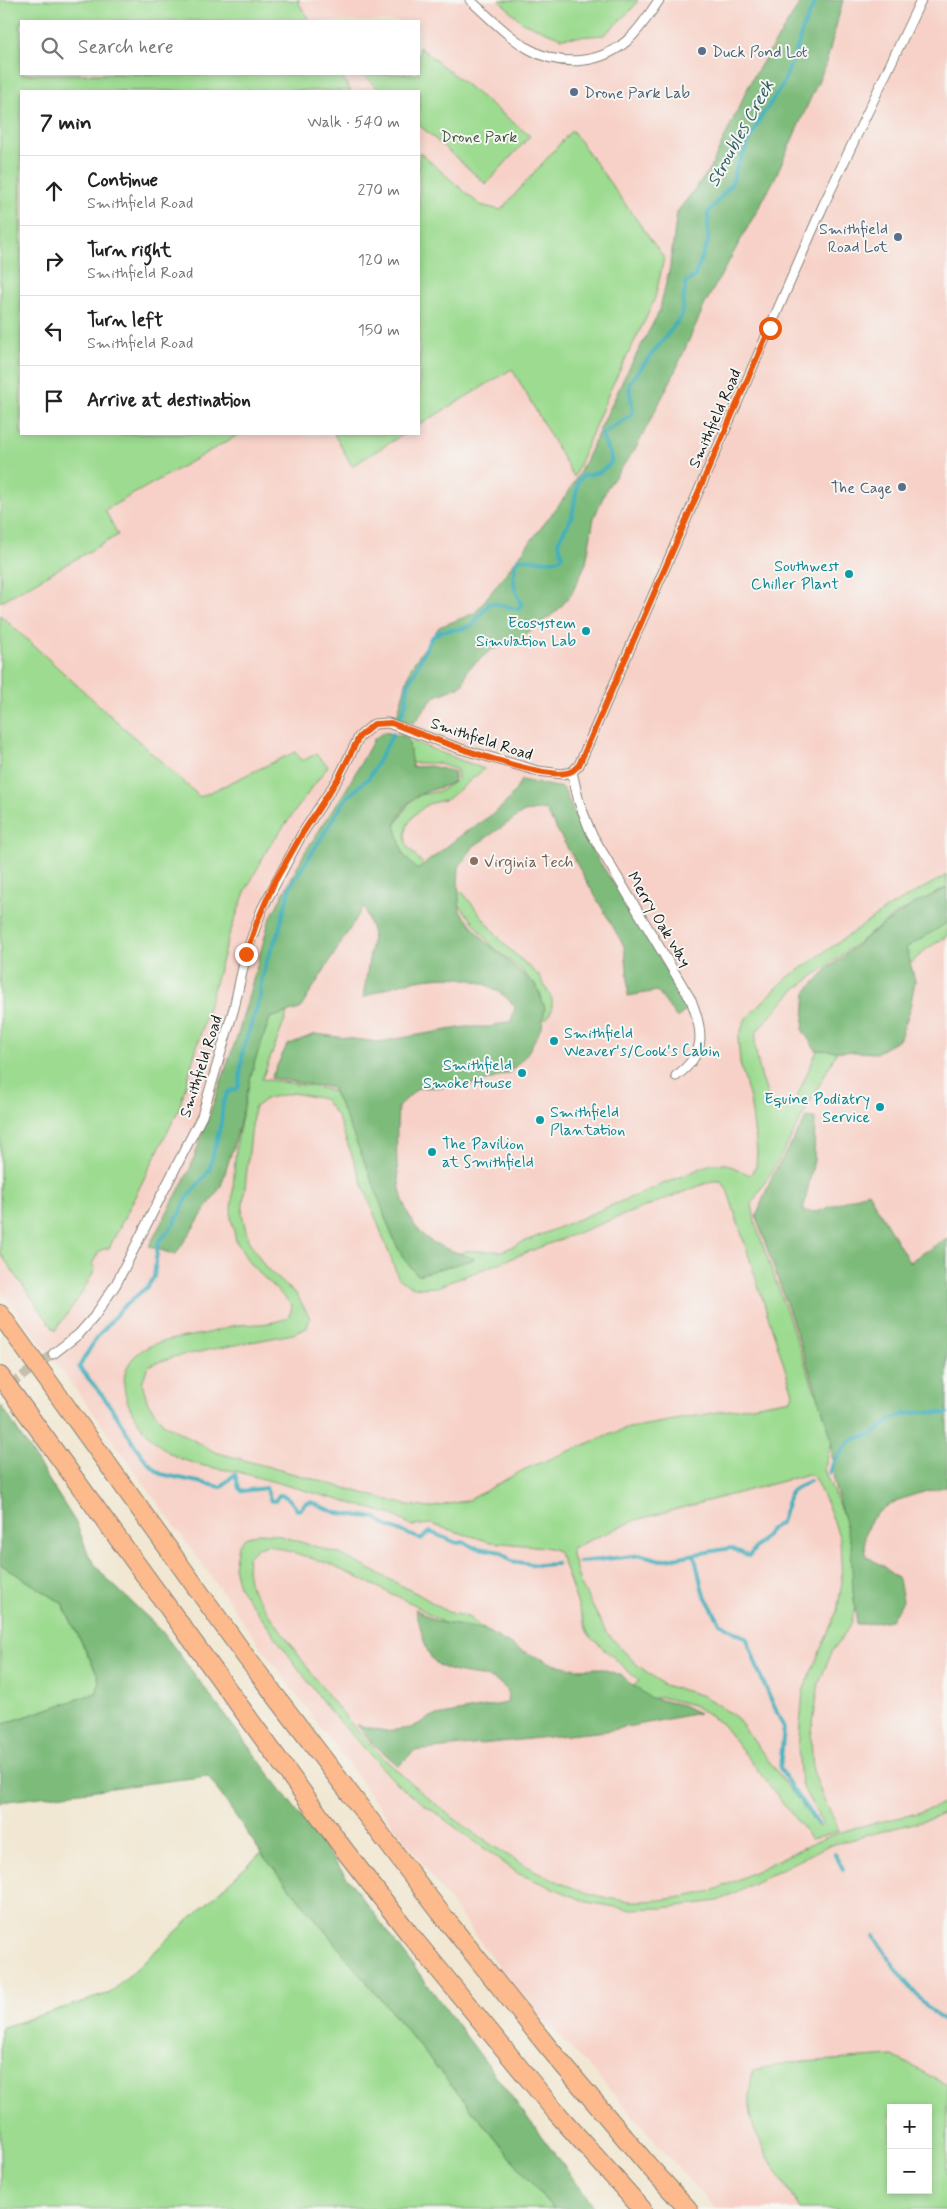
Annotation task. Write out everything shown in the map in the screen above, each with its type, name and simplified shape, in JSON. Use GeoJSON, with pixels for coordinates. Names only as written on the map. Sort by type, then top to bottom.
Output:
{"type":"FeatureCollection","features":[{"type":"Feature","properties":{"kind":"highway"},"geometry":{"type":"LineString","coordinates":[[0,1314],[246,1657],[440,1912],[554,2054],[647,2164],[688,2209]]}},
{"type":"Feature","properties":{"kind":"highway"},"geometry":{"type":"LineString","coordinates":[[0,1376],[345,1851],[402,1925],[555,2111],[642,2209]]}},
{"type":"Feature","properties":{"kind":"street"},"geometry":{"type":"LineString","coordinates":[[470,0],[510,36],[529,49],[547,57],[563,61],[580,61],[597,58],[623,44],[659,0]]}},
{"type":"Feature","properties":{"kind":"street","name":"Smithfield Road"},"geometry":{"type":"LineString","coordinates":[[53,1354],[79,1334],[94,1317],[116,1284],[202,1116],[234,1008],[246,954],[259,915],[282,869],[339,777],[359,737],[371,726],[388,723],[461,749],[550,773],[572,772],[584,756],[607,699],[823,206],[921,0]]}},
{"type":"Feature","properties":{"kind":"street","name":"Merry Oak Way"},"geometry":{"type":"LineString","coordinates":[[572,772],[579,802],[591,833],[691,1000],[699,1021],[700,1044],[695,1057],[676,1076]]}},
{"type":"Feature","properties":{"kind":"shaded area","name":"Virginia Tech"},"geometry":{"type":"Polygon","coordinates":[[[0,0],[947,0],[947,2209],[715,2209],[596,2074],[525,2002],[275,1666],[91,1410],[0,1289],[0,0]]]}},
{"type":"Feature","properties":{"kind":"green space"},"geometry":{"type":"Polygon","coordinates":[[[0,0],[300,0],[298,2],[309,20],[20,20],[20,75],[341,75],[350,90],[20,90],[20,435],[238,435],[105,510],[118,535],[0,602],[0,0]]]}},
{"type":"Feature","properties":{"kind":"green space"},"geometry":{"type":"Polygon","coordinates":[[[499,0],[638,0],[632,9],[604,35],[561,38],[522,22],[499,0]]]}},
{"type":"Feature","properties":{"kind":"green space"},"geometry":{"type":"Polygon","coordinates":[[[802,0],[843,0],[826,64],[774,180],[705,304],[673,376],[636,448],[607,488],[594,518],[586,563],[571,595],[557,611],[514,643],[491,650],[467,670],[463,685],[434,697],[414,723],[396,719],[411,667],[439,627],[475,613],[568,493],[581,470],[625,376],[659,312],[670,267],[677,212],[709,171],[752,79],[802,0]]]}},
{"type":"Feature","properties":{"kind":"green space","name":"Drone Park"},"geometry":{"type":"Polygon","coordinates":[[[420,48],[530,136],[486,184],[420,126],[420,90],[380,90],[364,76],[420,75],[420,48]]]}},
{"type":"Feature","properties":{"kind":"green space"},"geometry":{"type":"Polygon","coordinates":[[[572,130],[664,258],[655,298],[610,390],[574,477],[512,369],[420,424],[420,153],[480,205],[501,210],[572,130]]]}},
{"type":"Feature","properties":{"kind":"green space"},"geometry":{"type":"Polygon","coordinates":[[[335,435],[402,435],[352,466],[335,435]]]}},
{"type":"Feature","properties":{"kind":"green space"},"geometry":{"type":"Polygon","coordinates":[[[0,615],[200,797],[295,752],[302,761],[316,754],[328,766],[268,848],[245,892],[228,938],[179,1109],[109,1248],[100,1250],[92,1264],[95,1270],[55,1331],[0,1253],[0,615]]]}},
{"type":"Feature","properties":{"kind":"green space"},"geometry":{"type":"Polygon","coordinates":[[[384,732],[408,737],[412,767],[431,766],[455,772],[453,782],[415,797],[410,801],[395,824],[403,854],[417,870],[503,806],[510,799],[521,780],[563,788],[589,846],[641,925],[688,1009],[677,1018],[657,991],[628,996],[628,975],[624,946],[545,809],[524,812],[474,846],[459,867],[460,911],[484,940],[536,985],[545,1008],[542,1026],[527,1054],[510,1072],[490,1080],[465,1086],[418,1088],[398,1107],[398,1173],[404,1205],[411,1219],[420,1232],[432,1242],[475,1259],[418,1275],[409,1266],[396,1244],[373,1183],[332,1088],[271,1078],[287,1045],[315,1034],[378,1042],[465,1027],[490,1027],[511,1021],[515,1007],[500,993],[483,984],[463,979],[443,977],[422,979],[381,990],[363,998],[373,934],[364,906],[300,1009],[270,1018],[255,1061],[236,1138],[221,1186],[175,1255],[149,1246],[190,1169],[239,1031],[269,921],[305,852],[347,788],[374,739],[384,732]]]}},
{"type":"Feature","properties":{"kind":"green space"},"geometry":{"type":"Polygon","coordinates":[[[411,741],[484,769],[448,799],[428,804],[415,814],[408,824],[405,835],[407,846],[431,873],[463,893],[504,944],[539,976],[552,999],[552,1009],[548,1017],[496,1046],[350,1108],[346,1112],[413,1265],[421,1267],[466,1251],[502,1251],[711,1164],[726,1164],[750,1175],[756,1167],[757,1151],[750,1099],[740,1063],[738,1038],[746,1018],[787,978],[889,907],[947,875],[947,887],[898,913],[793,991],[756,1032],[755,1047],[760,1072],[769,1100],[777,1107],[787,1107],[795,1101],[825,1033],[866,985],[912,942],[947,920],[947,936],[928,948],[900,973],[852,1024],[781,1156],[752,1203],[755,1223],[814,1389],[829,1415],[836,1416],[893,1396],[947,1382],[947,1396],[918,1402],[843,1424],[835,1431],[824,1470],[855,1543],[857,1598],[851,1624],[832,1651],[819,1683],[811,1737],[813,1771],[838,1831],[811,1839],[722,1724],[693,1705],[660,1697],[598,1709],[564,1708],[543,1693],[519,1670],[411,1603],[327,1563],[269,1545],[257,1548],[248,1557],[247,1569],[250,1587],[310,1671],[348,1720],[406,1779],[482,1839],[523,1864],[565,1885],[605,1898],[643,1901],[700,1894],[730,1883],[809,1845],[841,1832],[921,1812],[947,1802],[947,1812],[936,1817],[827,1846],[718,1901],[663,1908],[627,1909],[587,1902],[519,1874],[399,1786],[328,1709],[239,1587],[234,1566],[238,1545],[245,1538],[258,1533],[274,1534],[340,1554],[418,1594],[448,1612],[468,1617],[527,1661],[564,1695],[591,1698],[629,1690],[639,1681],[588,1634],[562,1559],[556,1550],[545,1547],[491,1542],[430,1524],[412,1526],[393,1515],[235,1471],[187,1461],[173,1455],[150,1437],[131,1410],[126,1396],[124,1381],[127,1368],[136,1355],[143,1350],[160,1342],[234,1326],[275,1322],[289,1315],[292,1305],[250,1264],[236,1241],[231,1217],[236,1147],[251,1069],[282,985],[307,898],[362,812],[388,766],[395,745],[411,741]],[[409,763],[402,766],[400,774],[339,866],[312,920],[285,1020],[262,1079],[316,1087],[346,1095],[387,1083],[485,1042],[538,1015],[543,1009],[541,994],[521,969],[493,947],[450,893],[425,881],[402,857],[395,842],[394,828],[409,803],[420,795],[440,791],[458,778],[457,770],[437,763],[409,763]],[[293,1093],[267,1098],[254,1108],[242,1213],[248,1240],[266,1268],[297,1295],[310,1318],[307,1328],[293,1334],[173,1357],[148,1366],[142,1383],[148,1403],[164,1424],[215,1452],[403,1504],[429,1508],[469,1500],[525,1469],[624,1429],[791,1399],[793,1393],[727,1189],[721,1181],[712,1181],[437,1287],[416,1287],[407,1284],[398,1277],[337,1116],[324,1099],[293,1093]],[[809,1474],[636,1520],[572,1548],[572,1555],[580,1583],[606,1632],[635,1663],[664,1685],[704,1696],[736,1717],[818,1827],[821,1826],[822,1823],[801,1784],[798,1748],[803,1691],[837,1611],[842,1583],[840,1539],[830,1511],[814,1477],[809,1474]]]}},
{"type":"Feature","properties":{"kind":"green space"},"geometry":{"type":"Polygon","coordinates":[[[947,888],[947,923],[906,948],[915,981],[909,1013],[899,1040],[876,1053],[816,1050],[803,1031],[806,992],[826,970],[873,932],[914,904],[947,888]]]}},
{"type":"Feature","properties":{"kind":"green space"},"geometry":{"type":"Polygon","coordinates":[[[807,1117],[815,1118],[814,1160],[803,1211],[817,1212],[868,1192],[909,1262],[947,1238],[947,1486],[897,1501],[876,1515],[869,1524],[865,1536],[866,1556],[884,1567],[899,1580],[903,1601],[891,1620],[866,1624],[857,1624],[853,1592],[851,1544],[834,1484],[831,1437],[756,1216],[773,1174],[807,1117]]]}},
{"type":"Feature","properties":{"kind":"green space"},"geometry":{"type":"Polygon","coordinates":[[[2,1406],[76,1523],[90,1558],[105,1577],[161,1630],[596,2209],[553,2209],[261,1853],[208,1776],[0,1802],[0,1725],[96,1693],[99,1685],[98,1675],[62,1603],[0,1564],[0,1408],[2,1406]]]}},
{"type":"Feature","properties":{"kind":"green space"},"geometry":{"type":"Polygon","coordinates":[[[0,1564],[62,1603],[98,1675],[99,1685],[96,1693],[0,1725],[0,1564]]]}},
{"type":"Feature","properties":{"kind":"green space"},"geometry":{"type":"Polygon","coordinates":[[[415,1609],[438,1622],[483,1629],[520,1650],[554,1664],[577,1669],[600,1668],[623,1676],[632,1685],[651,1698],[682,1705],[699,1713],[606,1731],[414,1751],[399,1766],[371,1742],[357,1725],[385,1731],[411,1728],[431,1717],[507,1703],[508,1691],[496,1681],[453,1671],[437,1664],[428,1652],[415,1609]]]}},
{"type":"Feature","properties":{"kind":"green space"},"geometry":{"type":"Polygon","coordinates":[[[261,1853],[553,2209],[0,2209],[0,2028],[110,1993],[261,1853]]]}},
{"type":"Feature","properties":{"kind":"green space"},"geometry":{"type":"Polygon","coordinates":[[[893,2056],[947,2085],[947,2209],[800,2209],[773,2165],[755,2130],[750,2107],[753,2070],[788,2063],[893,2056]]]}},
{"type":"Feature","properties":{"kind":"waterway","name":"Stroubles Creek"},"geometry":{"type":"LineString","coordinates":[[400,718],[406,703],[408,685],[431,638],[441,631],[472,626],[489,603],[519,609],[521,604],[515,587],[514,577],[518,559],[546,561],[561,558],[562,554],[558,541],[572,517],[578,481],[583,476],[600,472],[611,463],[602,434],[632,415],[633,406],[629,391],[630,382],[681,317],[686,282],[694,277],[708,242],[708,213],[732,183],[736,168],[760,119],[782,86],[803,28],[816,0]]}},
{"type":"Feature","properties":{"kind":"waterway","name":"Stroubles Creek"},"geometry":{"type":"LineString","coordinates":[[393,734],[369,778],[347,797],[290,887],[278,934],[266,962],[260,987],[261,995],[243,1049],[239,1086],[237,1089],[228,1092],[223,1103],[221,1123],[209,1171],[189,1195],[174,1224],[158,1243],[154,1277],[148,1286],[121,1309],[95,1340],[79,1367],[116,1414],[146,1461],[161,1474],[221,1487],[235,1474],[239,1488],[242,1491],[266,1488],[271,1501],[275,1501],[279,1495],[285,1496],[297,1510],[301,1509],[305,1503],[311,1502],[337,1513],[376,1518],[387,1526],[421,1539],[430,1532],[457,1543],[465,1542],[473,1547],[501,1552],[511,1561],[538,1565],[557,1564]]}},
{"type":"Feature","properties":{"kind":"waterway"},"geometry":{"type":"LineString","coordinates":[[830,1473],[834,1460],[848,1443],[873,1434],[891,1420],[911,1413],[947,1413]]}},
{"type":"Feature","properties":{"kind":"waterway"},"geometry":{"type":"LineString","coordinates":[[579,1562],[642,1555],[661,1560],[731,1548],[749,1556],[770,1530],[781,1522],[791,1491],[810,1481]]}},
{"type":"Feature","properties":{"kind":"waterway"},"geometry":{"type":"LineString","coordinates":[[694,1554],[703,1592],[720,1623],[747,1639],[760,1675],[784,1728],[780,1768],[793,1790],[818,1824]]}},
{"type":"Feature","properties":{"kind":"waterway"},"geometry":{"type":"LineString","coordinates":[[835,1854],[843,1869]]}},
{"type":"Feature","properties":{"kind":"waterway"},"geometry":{"type":"LineString","coordinates":[[874,1936],[898,1972],[916,1994],[947,2024]]}},
{"type":"Feature","properties":{"kind":"tunnel"},"geometry":{"type":"LineString","coordinates":[[0,1392],[53,1354]]}},
{"type":"Feature","properties":{"kind":"place","name":"Duck Pond Lot"},"geometry":{"type":"Point","coordinates":[702,51]}},
{"type":"Feature","properties":{"kind":"place","name":"Drone Park Lab"},"geometry":{"type":"Point","coordinates":[574,92]}},
{"type":"Feature","properties":{"kind":"place","name":"Smithfield Road Lot"},"geometry":{"type":"Point","coordinates":[898,237]}},
{"type":"Feature","properties":{"kind":"place","name":"The Cage"},"geometry":{"type":"Point","coordinates":[902,487]}},
{"type":"Feature","properties":{"kind":"place","name":"Southwest Chiller Plant"},"geometry":{"type":"Point","coordinates":[849,574]}},
{"type":"Feature","properties":{"kind":"place","name":"Ecosystem Simulation Lab"},"geometry":{"type":"Point","coordinates":[586,631]}},
{"type":"Feature","properties":{"kind":"place","name":"Virginia Tech"},"geometry":{"type":"Point","coordinates":[474,861]}},
{"type":"Feature","properties":{"kind":"place","name":"Smithfield Weaver's/Cook's Cabin"},"geometry":{"type":"Point","coordinates":[554,1041]}},
{"type":"Feature","properties":{"kind":"place","name":"Smithfield Smoke House"},"geometry":{"type":"Point","coordinates":[522,1073]}},
{"type":"Feature","properties":{"kind":"place","name":"Equine Podiatry Service"},"geometry":{"type":"Point","coordinates":[880,1107]}},
{"type":"Feature","properties":{"kind":"place","name":"Smithfield Plantation"},"geometry":{"type":"Point","coordinates":[540,1120]}},
{"type":"Feature","properties":{"kind":"place","name":"The Pavilion at Smithfield"},"geometry":{"type":"Point","coordinates":[432,1152]}},
{"type":"Feature","properties":{"kind":"route"},"geometry":{"type":"LineString","coordinates":[[246,954],[262,909],[282,869],[339,777],[350,758],[355,743],[374,724],[382,722],[391,723],[461,749],[538,771],[562,774],[572,772],[579,765],[770,328]]}}]}
